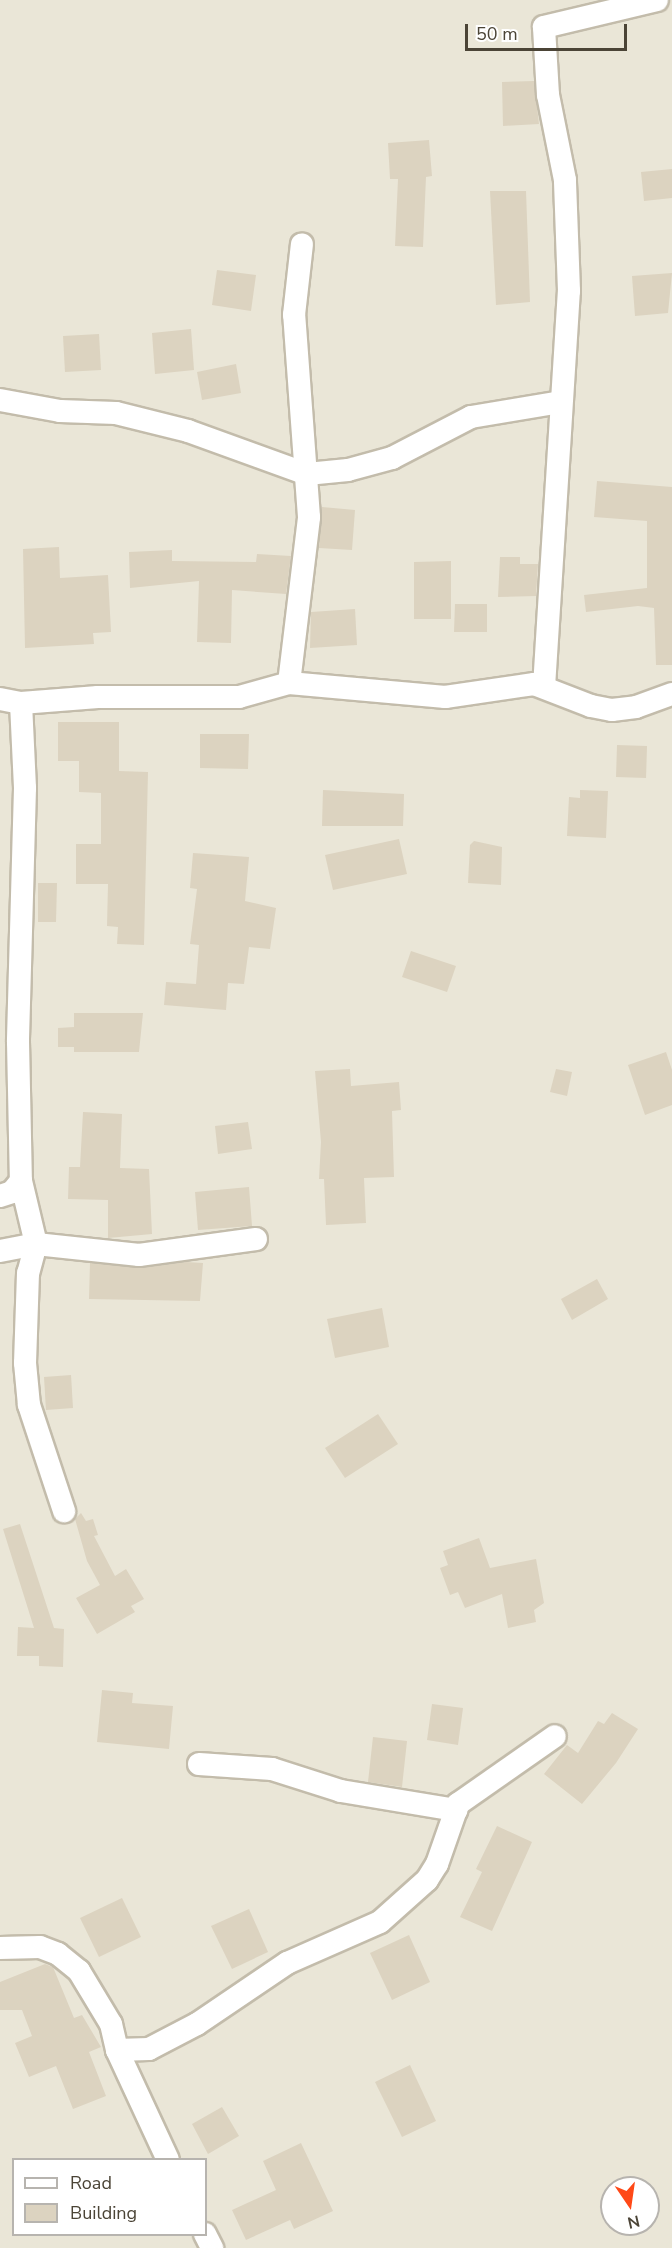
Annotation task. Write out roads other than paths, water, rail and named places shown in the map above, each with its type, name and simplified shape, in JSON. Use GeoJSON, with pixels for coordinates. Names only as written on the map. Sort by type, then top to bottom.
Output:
{"type":"FeatureCollection","features":[{"type":"Feature","properties":{"kind":"street"},"geometry":{"type":"LineString","coordinates":[[544,687],[569,291],[568,217],[561,146],[548,95],[544,27],[657,0]]}},
{"type":"Feature","properties":{"kind":"street"},"geometry":{"type":"LineString","coordinates":[[289,683],[309,517],[294,315],[302,244]]}},
{"type":"Feature","properties":{"kind":"street"},"geometry":{"type":"LineString","coordinates":[[0,400],[60,411],[116,413],[188,430],[306,474],[348,470],[392,458],[471,417],[561,402]]}},
{"type":"Feature","properties":{"kind":"street"},"geometry":{"type":"LineString","coordinates":[[64,1511],[29,1405],[25,1363],[28,1273],[36,1244],[21,1180],[9,1043],[25,788],[10,701],[98,697],[238,697],[289,683],[445,697],[534,684],[591,706],[612,710],[636,707],[672,694]]}},
{"type":"Feature","properties":{"kind":"street"},"geometry":{"type":"LineString","coordinates":[[0,1196],[12,1192],[21,1180]]}},
{"type":"Feature","properties":{"kind":"street"},"geometry":{"type":"LineString","coordinates":[[0,1251],[36,1244],[139,1255],[256,1239]]}},
{"type":"Feature","properties":{"kind":"street"},"geometry":{"type":"LineString","coordinates":[[117,2050],[149,2049],[197,2024],[287,1963],[380,1922],[427,1880],[437,1864],[456,1810],[469,1794],[555,1736]]}},
{"type":"Feature","properties":{"kind":"street"},"geometry":{"type":"LineString","coordinates":[[199,1764],[272,1769],[341,1791],[456,1810]]}},
{"type":"Feature","properties":{"kind":"street"},"geometry":{"type":"LineString","coordinates":[[0,1948],[40,1947],[58,1954],[79,1971],[111,2024],[117,2050],[167,2158]]}}]}
